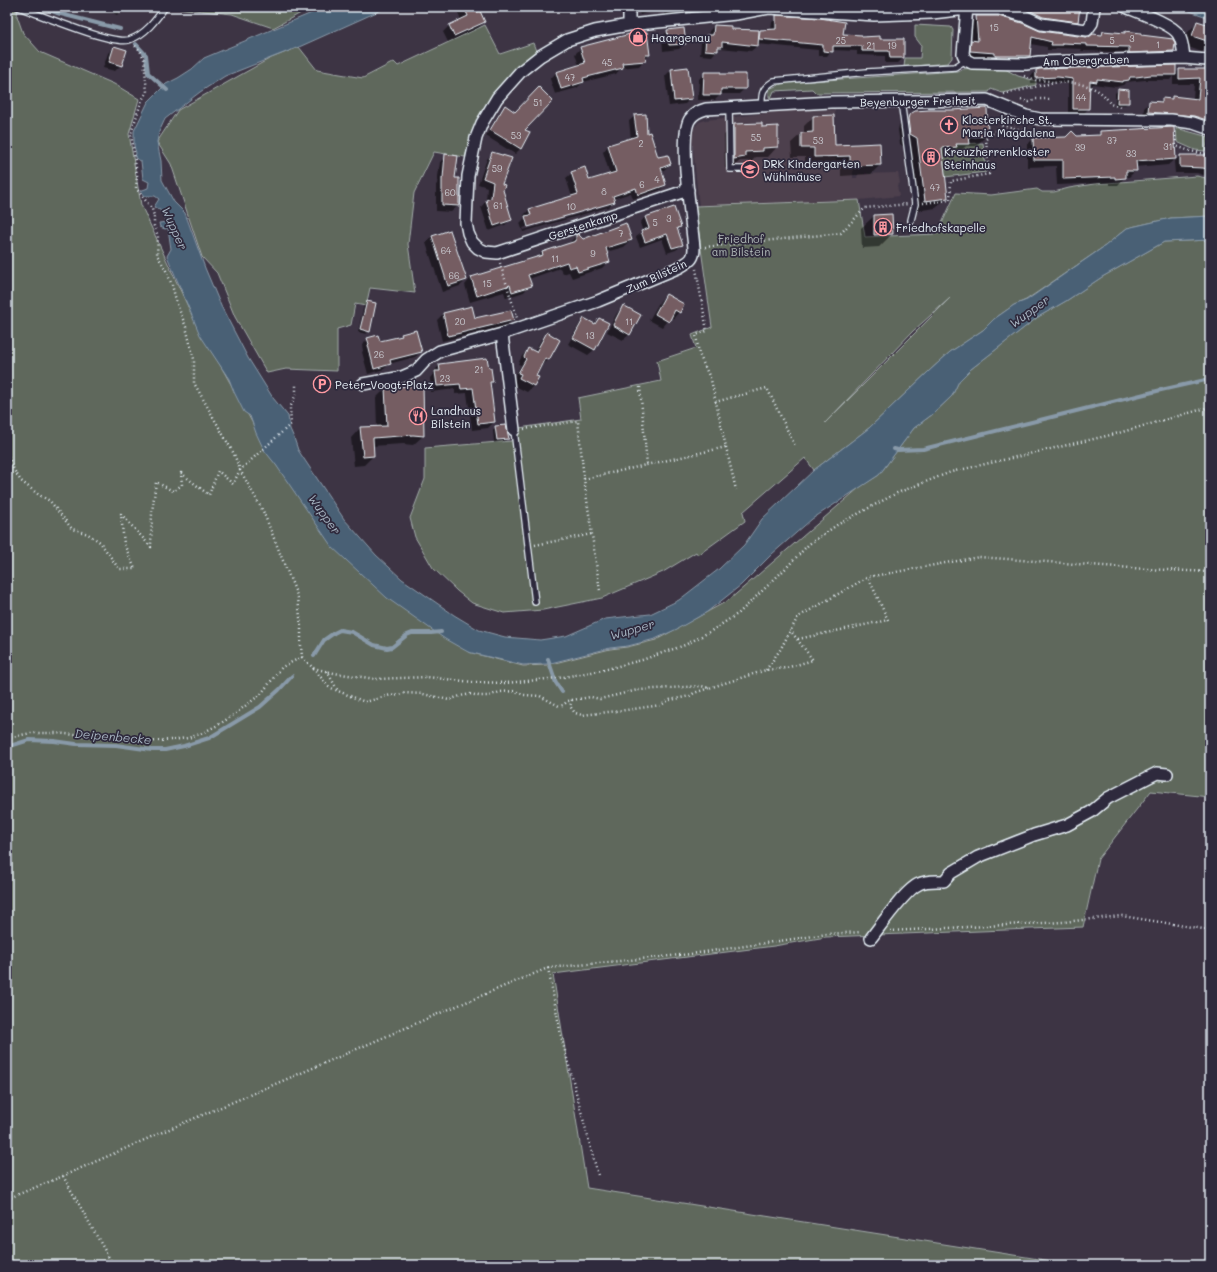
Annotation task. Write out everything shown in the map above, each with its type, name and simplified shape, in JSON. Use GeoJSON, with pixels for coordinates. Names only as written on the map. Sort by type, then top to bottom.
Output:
{"type":"FeatureCollection","features":[{"type":"Feature","properties":{"kind":"street"},"geometry":{"type":"LineString","coordinates":[[629,7],[629,25]]}},
{"type":"Feature","properties":{"kind":"street"},"geometry":{"type":"LineString","coordinates":[[497,253],[486,252],[478,248],[472,242],[466,223],[468,176],[476,138],[482,123],[497,98],[522,71],[540,56],[567,40],[595,31],[629,25],[736,14],[769,8],[874,11],[967,8],[999,9],[1024,16],[1042,24],[1087,30],[1092,23],[1094,7]]}},
{"type":"Feature","properties":{"kind":"street"},"geometry":{"type":"LineString","coordinates":[[1126,7],[1169,25],[1178,32],[1183,47],[1184,58]]}},
{"type":"Feature","properties":{"kind":"street"},"geometry":{"type":"LineString","coordinates":[[966,60],[963,54],[967,8]]}},
{"type":"Feature","properties":{"kind":"street","name":"Am Obergraben"},"geometry":{"type":"LineString","coordinates":[[966,60],[972,63],[1026,64],[1039,62],[1184,58],[1207,60]]}},
{"type":"Feature","properties":{"kind":"street","name":"Beyenburger Freiheit"},"geometry":{"type":"LineString","coordinates":[[695,113],[706,109],[831,102],[987,100],[1010,110],[1040,119],[1175,120],[1193,123],[1210,129]]}},
{"type":"Feature","properties":{"kind":"street","name":"Zum Bilstein"},"geometry":{"type":"LineString","coordinates":[[362,384],[402,377],[416,371],[426,360],[440,351],[502,334],[598,301],[680,267],[694,252],[685,153],[686,130],[690,119],[695,113]]}},
{"type":"Feature","properties":{"kind":"street","name":"Gerstenkamp"},"geometry":{"type":"LineString","coordinates":[[497,253],[688,190]]}},
{"type":"Feature","properties":{"kind":"street"},"geometry":{"type":"LineString","coordinates":[[502,334],[514,430]]}},
{"type":"Feature","properties":{"kind":"street"},"geometry":{"type":"LineString","coordinates":[[869,935],[909,890],[919,884],[931,881],[944,881],[951,873],[978,857],[1034,835],[1067,825],[1091,812],[1108,798],[1147,778],[1157,773],[1167,774]]}},
{"type":"Feature","properties":{"kind":"lane"},"geometry":{"type":"LineString","coordinates":[[18,7],[71,27],[121,41],[130,40],[140,34],[149,27],[165,7]]}},
{"type":"Feature","properties":{"kind":"lane"},"geometry":{"type":"LineString","coordinates":[[762,106],[761,96],[766,86],[774,81],[867,72],[955,67],[966,60]]}},
{"type":"Feature","properties":{"kind":"lane"},"geometry":{"type":"LineString","coordinates":[[901,101],[915,204],[911,220]]}},
{"type":"Feature","properties":{"kind":"lane"},"geometry":{"type":"LineString","coordinates":[[729,108],[730,169],[744,169]]}},
{"type":"Feature","properties":{"kind":"lane"},"geometry":{"type":"LineString","coordinates":[[514,430],[535,602]]}},
{"type":"Feature","properties":{"kind":"path"},"geometry":{"type":"LineString","coordinates":[[525,7],[537,10]]}},
{"type":"Feature","properties":{"kind":"path"},"geometry":{"type":"LineString","coordinates":[[130,40],[140,50],[144,59],[147,92],[142,100],[131,133],[136,188],[152,209],[154,226],[158,236],[157,255],[165,268],[172,285],[177,304],[186,327],[194,359],[194,383],[234,454],[240,470],[263,512],[298,598],[302,657],[329,686],[365,702],[405,693],[423,694],[449,700],[471,694],[488,696],[500,692],[515,691],[524,695],[540,696],[560,706],[566,705],[568,701],[572,700],[591,697],[600,699],[638,690],[701,686],[709,688]]}},
{"type":"Feature","properties":{"kind":"path"},"geometry":{"type":"LineString","coordinates":[[1002,95],[1060,82],[1088,86],[1095,89],[1108,99]]}},
{"type":"Feature","properties":{"kind":"path"},"geometry":{"type":"LineString","coordinates":[[1007,94],[1029,102],[1036,99],[1052,99]]}},
{"type":"Feature","properties":{"kind":"path"},"geometry":{"type":"LineString","coordinates":[[736,490],[711,380],[699,354],[696,335],[707,331],[694,252],[841,233],[865,208],[950,200],[951,180],[989,174],[986,139],[1002,125],[1010,110]]}},
{"type":"Feature","properties":{"kind":"path"},"geometry":{"type":"LineString","coordinates":[[1175,120],[1176,146],[1190,151],[1206,154]]}},
{"type":"Feature","properties":{"kind":"path"},"geometry":{"type":"LineString","coordinates":[[1002,125],[1026,131]]}},
{"type":"Feature","properties":{"kind":"path"},"geometry":{"type":"LineString","coordinates":[[497,253],[520,328]]}},
{"type":"Feature","properties":{"kind":"path"},"geometry":{"type":"LineString","coordinates":[[7,453],[14,470],[21,481],[39,495],[50,501],[72,529],[88,534],[100,542],[119,569],[135,569],[124,544],[121,514],[151,547],[152,512],[156,482],[173,491],[182,485],[181,473],[210,495],[218,471],[233,484],[240,470],[290,426],[290,408],[296,394],[296,384]]}},
{"type":"Feature","properties":{"kind":"path"},"geometry":{"type":"LineString","coordinates":[[640,387],[647,465]]}},
{"type":"Feature","properties":{"kind":"path"},"geometry":{"type":"LineString","coordinates":[[716,402],[767,388],[795,446]]}},
{"type":"Feature","properties":{"kind":"path"},"geometry":{"type":"LineString","coordinates":[[313,668],[376,679],[427,677],[473,682],[506,683],[558,678],[603,670],[642,660],[685,645],[711,631],[739,613],[809,544],[837,525],[897,493],[951,472],[1115,434],[1210,407]]}},
{"type":"Feature","properties":{"kind":"path"},"geometry":{"type":"LineString","coordinates":[[514,430],[578,421],[584,479],[600,591]]}},
{"type":"Feature","properties":{"kind":"path"},"geometry":{"type":"LineString","coordinates":[[584,479],[726,447]]}},
{"type":"Feature","properties":{"kind":"path"},"geometry":{"type":"LineString","coordinates":[[529,546],[592,534]]}},
{"type":"Feature","properties":{"kind":"path"},"geometry":{"type":"LineString","coordinates":[[766,670],[780,650],[798,617],[868,577],[979,556],[1146,569],[1210,572]]}},
{"type":"Feature","properties":{"kind":"path"},"geometry":{"type":"LineString","coordinates":[[798,639],[888,620],[868,577]]}},
{"type":"Feature","properties":{"kind":"path"},"geometry":{"type":"LineString","coordinates":[[572,700],[570,706],[574,714],[582,715],[661,705],[670,700],[690,696],[694,693],[766,670],[786,668],[813,660],[790,630]]}},
{"type":"Feature","properties":{"kind":"path"},"geometry":{"type":"LineString","coordinates":[[7,738],[31,733],[56,733],[143,742],[188,738],[218,725],[232,716],[261,694],[282,667],[302,657]]}},
{"type":"Feature","properties":{"kind":"path"},"geometry":{"type":"LineString","coordinates":[[327,671],[338,691]]}},
{"type":"Feature","properties":{"kind":"path"},"geometry":{"type":"LineString","coordinates":[[882,931],[1064,922],[1122,916],[1210,930]]}},
{"type":"Feature","properties":{"kind":"path"},"geometry":{"type":"LineString","coordinates":[[7,1199],[548,968],[691,954],[827,934],[869,935]]}},
{"type":"Feature","properties":{"kind":"path"},"geometry":{"type":"LineString","coordinates":[[548,968],[561,1036],[598,1175]]}},
{"type":"Feature","properties":{"kind":"path"},"geometry":{"type":"LineString","coordinates":[[63,1176],[113,1265]]}},
{"type":"Feature","properties":{"kind":"shaded area","name":"DRK Kindergarten Wühlmäuse"},"geometry":{"type":"Polygon","coordinates":[[[796,110],[835,110],[836,160],[850,160],[850,166],[853,166],[853,178],[857,178],[858,174],[898,173],[900,183],[897,186],[899,196],[859,200],[699,206],[692,137],[694,128],[699,122],[796,110]]]}},
{"type":"Feature","properties":{"kind":"green space"},"geometry":{"type":"Polygon","coordinates":[[[7,7],[18,7],[17,16],[23,33],[40,52],[114,84],[139,99],[129,134],[141,205],[190,311],[276,465],[468,652],[523,666],[547,665],[610,649],[627,647],[656,640],[729,600],[860,487],[879,475],[914,428],[933,414],[952,396],[959,381],[971,369],[1038,317],[1066,301],[1102,277],[1164,242],[1210,240],[1210,797],[1151,791],[1098,859],[1083,927],[826,937],[774,946],[553,974],[587,1188],[1077,1265],[7,1265],[7,7]]]}},
{"type":"Feature","properties":{"kind":"green space"},"geometry":{"type":"Polygon","coordinates":[[[165,7],[312,7],[273,28],[232,14],[165,7]]]}},
{"type":"Feature","properties":{"kind":"green space"},"geometry":{"type":"Polygon","coordinates":[[[485,25],[500,54],[533,43],[536,51],[511,75],[474,130],[465,157],[434,152],[414,193],[408,244],[415,293],[370,288],[366,306],[355,304],[351,325],[337,329],[337,371],[286,369],[267,373],[235,317],[217,273],[202,257],[171,164],[157,142],[178,110],[269,59],[299,47],[317,70],[363,78],[394,62],[398,66],[485,25]]]}},
{"type":"Feature","properties":{"kind":"green space"},"geometry":{"type":"Polygon","coordinates":[[[915,25],[951,27],[953,30],[952,58],[948,63],[904,67],[905,58],[920,58],[921,45],[915,37],[915,25]]]}},
{"type":"Feature","properties":{"kind":"green space"},"geometry":{"type":"Polygon","coordinates":[[[1001,67],[1018,76],[1036,81],[1036,85],[1002,93],[991,89],[989,92],[816,93],[812,89],[774,91],[771,98],[769,97],[769,89],[783,83],[958,71],[962,69],[1001,67]]]}},
{"type":"Feature","properties":{"kind":"green space"},"geometry":{"type":"Polygon","coordinates":[[[1176,128],[1209,137],[1205,151],[1195,150],[1177,142],[1176,128]]]}},
{"type":"Feature","properties":{"kind":"green space"},"geometry":{"type":"Polygon","coordinates":[[[983,143],[986,172],[945,177],[941,145],[956,147],[956,144],[983,143]]]}},
{"type":"Feature","properties":{"kind":"green space","name":"Friedhof am Bilstein"},"geometry":{"type":"Polygon","coordinates":[[[1197,176],[1210,179],[1210,216],[1171,218],[1127,228],[1105,246],[1026,300],[1014,305],[994,319],[983,330],[950,352],[869,428],[814,470],[805,458],[743,512],[745,521],[698,555],[696,552],[663,572],[602,598],[543,610],[504,613],[472,603],[457,591],[433,568],[415,537],[410,518],[425,479],[425,448],[511,441],[519,428],[581,419],[578,398],[661,381],[657,361],[696,348],[692,335],[712,327],[695,206],[859,200],[865,237],[937,234],[956,193],[991,195],[1037,189],[1042,192],[1054,192],[1094,184],[1197,176]],[[950,298],[913,331],[825,423],[950,298]]]}},
{"type":"Feature","properties":{"kind":"water"},"geometry":{"type":"Polygon","coordinates":[[[326,7],[388,7],[299,47],[225,76],[200,92],[165,119],[159,132],[157,142],[161,161],[162,180],[174,202],[185,213],[205,268],[221,306],[248,358],[273,398],[288,416],[290,429],[298,450],[344,519],[376,555],[402,579],[454,615],[479,630],[505,637],[540,640],[566,636],[605,619],[650,614],[679,600],[719,569],[744,545],[762,519],[814,470],[869,428],[950,352],[983,330],[994,319],[1014,305],[1027,300],[1105,246],[1127,228],[1171,218],[1210,216],[1210,240],[1164,242],[1102,277],[1066,301],[1038,317],[971,369],[959,381],[952,396],[933,414],[914,428],[879,475],[812,519],[772,554],[741,585],[707,612],[677,629],[655,639],[628,646],[610,648],[547,664],[523,665],[468,652],[445,639],[387,598],[332,547],[276,465],[264,450],[250,416],[244,412],[229,379],[200,335],[167,256],[171,249],[168,228],[165,229],[160,227],[159,223],[167,222],[160,210],[154,207],[159,199],[155,196],[144,196],[140,191],[148,188],[149,182],[143,179],[141,161],[135,158],[134,131],[148,102],[166,84],[192,69],[204,58],[326,7]]]}},
{"type":"Feature","properties":{"kind":"water"},"geometry":{"type":"Polygon","coordinates":[[[1178,7],[1210,7],[1210,18],[1178,7]]]}},
{"type":"Feature","properties":{"kind":"building"},"geometry":{"type":"Polygon","coordinates":[[[464,7],[475,7],[477,12],[480,11],[485,22],[454,36],[449,25],[468,16],[464,7]]]}},
{"type":"Feature","properties":{"kind":"building"},"geometry":{"type":"Polygon","coordinates":[[[1025,7],[1080,7],[1078,22],[1043,17],[1025,7]]]}},
{"type":"Feature","properties":{"kind":"building"},"geometry":{"type":"Polygon","coordinates":[[[776,15],[820,18],[845,22],[843,34],[862,35],[862,37],[880,36],[880,39],[904,39],[904,58],[890,58],[889,51],[862,51],[862,46],[833,46],[833,52],[823,51],[823,45],[759,39],[760,30],[776,29],[776,15]]]}},
{"type":"Feature","properties":{"kind":"building"},"geometry":{"type":"Polygon","coordinates":[[[976,16],[998,16],[1022,23],[1040,31],[1086,37],[1093,34],[1102,35],[1103,31],[1141,33],[1141,35],[1173,39],[1175,43],[1174,51],[1129,53],[1129,47],[1087,46],[1087,44],[1062,43],[1062,45],[1051,45],[1052,42],[1032,37],[1030,56],[995,56],[995,53],[970,51],[971,40],[978,41],[976,16]]]}},
{"type":"Feature","properties":{"kind":"building"},"geometry":{"type":"Polygon","coordinates":[[[1197,21],[1210,25],[1210,42],[1192,36],[1197,21]]]}},
{"type":"Feature","properties":{"kind":"building"},"geometry":{"type":"Polygon","coordinates":[[[714,25],[731,26],[731,29],[759,30],[758,46],[722,42],[722,47],[718,47],[718,51],[705,50],[706,35],[713,35],[714,25]]]}},
{"type":"Feature","properties":{"kind":"building"},"geometry":{"type":"Polygon","coordinates":[[[684,28],[686,44],[669,45],[667,30],[684,28]]]}},
{"type":"Feature","properties":{"kind":"building"},"geometry":{"type":"Polygon","coordinates":[[[647,32],[650,55],[645,55],[646,61],[622,63],[623,68],[583,78],[584,82],[561,89],[556,72],[585,63],[580,47],[634,33],[647,32]]]}},
{"type":"Feature","properties":{"kind":"building"},"geometry":{"type":"Polygon","coordinates":[[[114,46],[127,50],[122,66],[109,62],[114,46]]]}},
{"type":"Feature","properties":{"kind":"building"},"geometry":{"type":"Polygon","coordinates":[[[1176,65],[1176,75],[1130,77],[1129,80],[1123,82],[1097,79],[1097,82],[1090,81],[1089,109],[1073,109],[1073,79],[1058,77],[1036,78],[1036,70],[1040,69],[1176,65]]]}},
{"type":"Feature","properties":{"kind":"building"},"geometry":{"type":"Polygon","coordinates":[[[688,67],[692,99],[674,101],[671,69],[688,67]]]}},
{"type":"Feature","properties":{"kind":"building"},"geometry":{"type":"Polygon","coordinates":[[[1179,69],[1210,69],[1210,121],[1194,116],[1148,112],[1149,101],[1162,102],[1162,98],[1172,99],[1172,96],[1198,99],[1200,78],[1179,79],[1179,69]]]}},
{"type":"Feature","properties":{"kind":"building"},"geometry":{"type":"Polygon","coordinates":[[[704,72],[746,74],[746,89],[721,89],[721,95],[703,95],[704,72]]]}},
{"type":"Feature","properties":{"kind":"building"},"geometry":{"type":"Polygon","coordinates":[[[539,87],[553,101],[525,130],[530,132],[521,149],[490,130],[505,105],[515,112],[539,87]]]}},
{"type":"Feature","properties":{"kind":"building"},"geometry":{"type":"Polygon","coordinates":[[[1118,89],[1129,90],[1129,103],[1117,103],[1118,89]]]}},
{"type":"Feature","properties":{"kind":"building"},"geometry":{"type":"Polygon","coordinates":[[[987,108],[988,136],[969,137],[970,144],[956,144],[957,147],[942,148],[948,198],[925,201],[917,138],[910,134],[908,119],[909,115],[915,111],[987,108]]]}},
{"type":"Feature","properties":{"kind":"building"},"geometry":{"type":"Polygon","coordinates":[[[646,114],[647,133],[650,132],[658,157],[668,155],[671,164],[661,168],[666,185],[638,195],[636,188],[613,196],[615,202],[528,227],[525,216],[531,215],[529,209],[578,194],[571,172],[585,167],[589,180],[616,172],[608,145],[637,136],[634,115],[646,114]]]}},
{"type":"Feature","properties":{"kind":"building"},"geometry":{"type":"Polygon","coordinates":[[[834,115],[835,145],[880,143],[881,165],[850,166],[850,156],[814,157],[814,148],[801,148],[801,133],[813,132],[813,116],[834,115]]]}},
{"type":"Feature","properties":{"kind":"building"},"geometry":{"type":"Polygon","coordinates":[[[762,123],[762,127],[778,126],[778,147],[763,148],[763,151],[745,152],[745,157],[734,159],[734,124],[762,123]]]}},
{"type":"Feature","properties":{"kind":"building"},"geometry":{"type":"Polygon","coordinates":[[[1174,127],[1176,159],[1136,161],[1137,171],[1126,171],[1126,178],[1063,179],[1063,160],[1034,160],[1033,138],[1066,137],[1072,131],[1077,136],[1100,135],[1100,131],[1174,127]]]}},
{"type":"Feature","properties":{"kind":"building"},"geometry":{"type":"Polygon","coordinates":[[[492,152],[512,158],[502,184],[505,185],[503,190],[512,220],[494,226],[486,200],[491,198],[493,182],[483,178],[492,152]]]}},
{"type":"Feature","properties":{"kind":"building"},"geometry":{"type":"Polygon","coordinates":[[[445,154],[458,156],[455,178],[459,178],[459,206],[442,205],[442,178],[445,154]]]}},
{"type":"Feature","properties":{"kind":"building"},"geometry":{"type":"Polygon","coordinates":[[[1180,155],[1210,155],[1210,170],[1203,168],[1180,167],[1180,155]]]}},
{"type":"Feature","properties":{"kind":"building"},"geometry":{"type":"Polygon","coordinates":[[[674,207],[681,227],[677,228],[683,245],[672,248],[667,234],[645,242],[641,231],[649,228],[645,217],[674,207]]]}},
{"type":"Feature","properties":{"kind":"building","name":"Friedhofskapelle"},"geometry":{"type":"Polygon","coordinates":[[[892,214],[893,234],[874,235],[874,215],[892,214]]]}},
{"type":"Feature","properties":{"kind":"building"},"geometry":{"type":"Polygon","coordinates":[[[626,223],[632,240],[606,248],[610,262],[578,272],[576,266],[569,268],[567,262],[528,275],[532,286],[512,292],[510,285],[477,296],[471,277],[543,255],[542,252],[576,241],[576,234],[583,239],[626,223]]]}},
{"type":"Feature","properties":{"kind":"building"},"geometry":{"type":"Polygon","coordinates":[[[450,230],[467,280],[448,286],[432,236],[450,230]]]}},
{"type":"Feature","properties":{"kind":"building"},"geometry":{"type":"Polygon","coordinates":[[[666,294],[684,304],[680,313],[675,310],[669,322],[655,314],[666,294]]]}},
{"type":"Feature","properties":{"kind":"building"},"geometry":{"type":"Polygon","coordinates":[[[367,301],[376,303],[370,332],[360,329],[367,301]]]}},
{"type":"Feature","properties":{"kind":"building"},"geometry":{"type":"Polygon","coordinates":[[[623,305],[641,315],[630,335],[613,325],[623,305]]]}},
{"type":"Feature","properties":{"kind":"building"},"geometry":{"type":"Polygon","coordinates":[[[472,306],[475,318],[511,310],[514,320],[448,336],[443,313],[472,306]]]}},
{"type":"Feature","properties":{"kind":"building"},"geometry":{"type":"Polygon","coordinates":[[[584,318],[595,324],[599,318],[609,323],[595,350],[573,338],[584,318]]]}},
{"type":"Feature","properties":{"kind":"building"},"geometry":{"type":"Polygon","coordinates":[[[416,330],[422,352],[390,360],[391,364],[374,369],[367,338],[378,335],[380,341],[402,336],[401,334],[416,330]]]}},
{"type":"Feature","properties":{"kind":"building"},"geometry":{"type":"Polygon","coordinates":[[[547,332],[560,340],[549,360],[545,358],[536,376],[539,377],[534,386],[519,378],[521,374],[518,373],[526,359],[524,357],[528,348],[536,352],[547,332]]]}},
{"type":"Feature","properties":{"kind":"building"},"geometry":{"type":"Polygon","coordinates":[[[487,358],[489,368],[491,368],[493,382],[490,382],[495,422],[478,424],[473,388],[461,389],[460,384],[437,386],[435,371],[440,371],[439,364],[487,358]]]}},
{"type":"Feature","properties":{"kind":"building","name":"Landhaus Bilstein"},"geometry":{"type":"Polygon","coordinates":[[[423,385],[424,436],[413,435],[373,438],[374,456],[363,457],[360,427],[387,426],[385,388],[423,385]]]}},
{"type":"Feature","properties":{"kind":"building"},"geometry":{"type":"Polygon","coordinates":[[[506,425],[509,439],[497,440],[495,426],[506,425]]]}},
{"type":"Feature","properties":{"kind":"waterway"},"geometry":{"type":"LineString","coordinates":[[41,7],[57,13],[120,29]]}},
{"type":"Feature","properties":{"kind":"waterway"},"geometry":{"type":"LineString","coordinates":[[136,44],[146,55],[148,73],[167,90]]}},
{"type":"Feature","properties":{"kind":"waterway","name":"Wupper"},"geometry":{"type":"LineString","coordinates":[[894,449],[923,449],[1210,379]]}},
{"type":"Feature","properties":{"kind":"waterway","name":"Deipenbecke"},"geometry":{"type":"LineString","coordinates":[[314,656],[324,640],[340,630],[352,632],[374,645],[387,648],[392,647],[407,635],[412,633],[441,632]]}},
{"type":"Feature","properties":{"kind":"waterway"},"geometry":{"type":"LineString","coordinates":[[548,659],[556,683],[562,692]]}},
{"type":"Feature","properties":{"kind":"waterway","name":"Deipenbecke"},"geometry":{"type":"LineString","coordinates":[[7,747],[29,740],[76,744],[116,745],[152,750],[165,750],[184,746],[209,738],[260,707],[292,676]]}},
{"type":"Feature","properties":{"kind":"place","name":"Haargenau"},"geometry":{"type":"Point","coordinates":[638,37]}},
{"type":"Feature","properties":{"kind":"place","name":"Klosterkirche St. Maria Magdalena"},"geometry":{"type":"Point","coordinates":[949,125]}},
{"type":"Feature","properties":{"kind":"place","name":"Kreuzherrenkloster Steinhaus"},"geometry":{"type":"Point","coordinates":[931,157]}},
{"type":"Feature","properties":{"kind":"place","name":"DRK Kindergarten Wühlmäuse"},"geometry":{"type":"Point","coordinates":[750,169]}},
{"type":"Feature","properties":{"kind":"place","name":"Friedhofskapelle"},"geometry":{"type":"Point","coordinates":[883,227]}},
{"type":"Feature","properties":{"kind":"place","name":"Peter-Voogt-Platz"},"geometry":{"type":"Point","coordinates":[322,384]}},
{"type":"Feature","properties":{"kind":"place","name":"Landhaus Bilstein"},"geometry":{"type":"Point","coordinates":[418,416]}}]}
